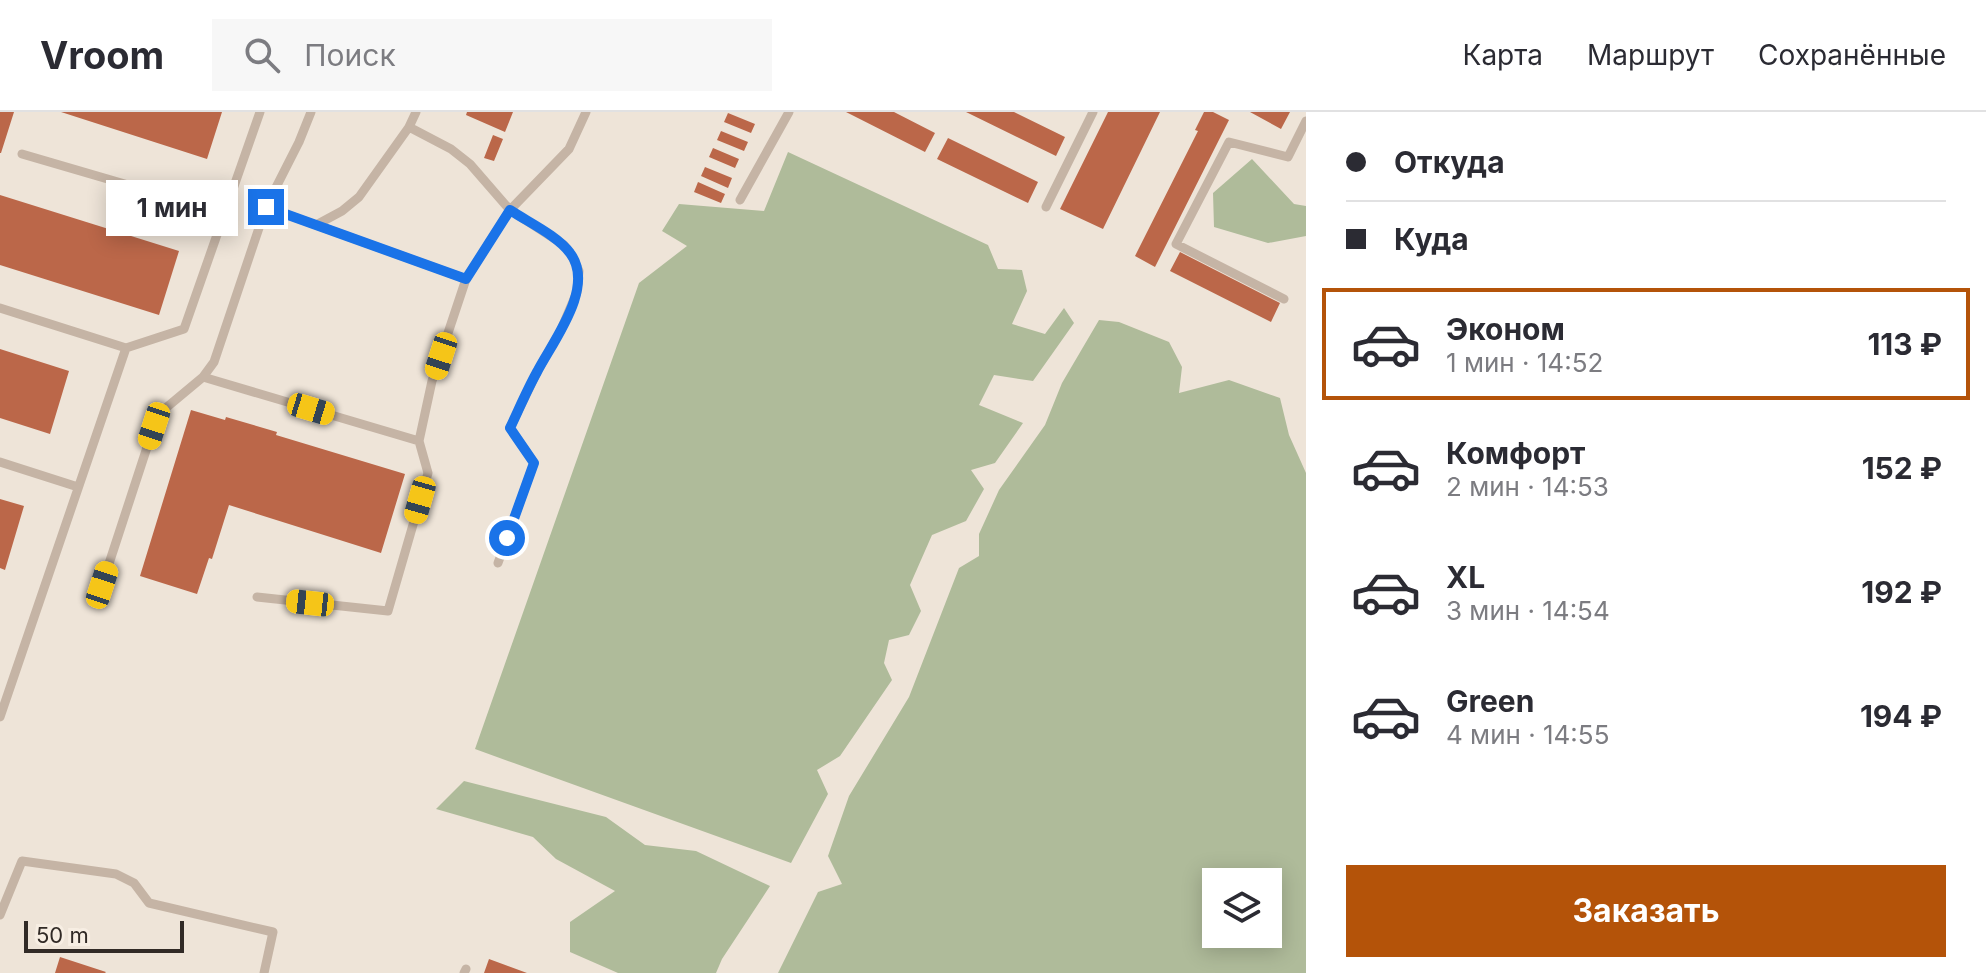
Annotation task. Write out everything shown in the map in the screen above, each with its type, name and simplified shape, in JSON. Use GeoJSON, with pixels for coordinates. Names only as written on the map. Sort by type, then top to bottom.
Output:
{"type":"FeatureCollection","features":[{"type":"Feature","properties":{"kind":"lane"},"geometry":{"type":"LineString","coordinates":[[0,308],[126,348],[184,329],[260,112]]}},
{"type":"Feature","properties":{"kind":"lane"},"geometry":{"type":"LineString","coordinates":[[102,585],[154,426],[167,407],[203,377],[214,362],[266,207],[311,112]]}},
{"type":"Feature","properties":{"kind":"lane"},"geometry":{"type":"LineString","coordinates":[[316,225],[342,211],[359,197],[409,127],[416,112]]}},
{"type":"Feature","properties":{"kind":"lane"},"geometry":{"type":"LineString","coordinates":[[257,597],[388,611],[428,473],[419,441],[432,381],[466,279],[510,210],[569,149],[586,112]]}},
{"type":"Feature","properties":{"kind":"lane"},"geometry":{"type":"LineString","coordinates":[[740,200],[789,112]]}},
{"type":"Feature","properties":{"kind":"lane"},"geometry":{"type":"LineString","coordinates":[[1046,207],[1093,112]]}},
{"type":"Feature","properties":{"kind":"lane"},"geometry":{"type":"LineString","coordinates":[[1284,299],[1176,244],[1229,142],[1288,157],[1306,121]]}},
{"type":"Feature","properties":{"kind":"lane"},"geometry":{"type":"LineString","coordinates":[[409,127],[451,149],[470,164],[510,210],[564,245],[579,271],[577,292],[560,332],[510,428],[534,463],[498,563]]}},
{"type":"Feature","properties":{"kind":"lane"},"geometry":{"type":"LineString","coordinates":[[22,154],[224,213]]}},
{"type":"Feature","properties":{"kind":"lane"},"geometry":{"type":"LineString","coordinates":[[266,207],[466,279]]}},
{"type":"Feature","properties":{"kind":"lane"},"geometry":{"type":"LineString","coordinates":[[0,717],[126,348]]}},
{"type":"Feature","properties":{"kind":"lane"},"geometry":{"type":"LineString","coordinates":[[203,377],[419,441]]}},
{"type":"Feature","properties":{"kind":"lane"},"geometry":{"type":"LineString","coordinates":[[0,462],[78,487]]}},
{"type":"Feature","properties":{"kind":"lane"},"geometry":{"type":"LineString","coordinates":[[0,915],[22,861],[116,874],[134,883],[149,903],[273,932],[264,973]]}},
{"type":"Feature","properties":{"kind":"green space"},"geometry":{"type":"Polygon","coordinates":[[[788,152],[988,245],[998,269],[1022,270],[1027,291],[1012,324],[1045,334],[1064,308],[1074,323],[1033,381],[994,375],[979,405],[1023,423],[995,463],[971,470],[984,489],[966,521],[932,535],[910,585],[921,611],[909,635],[889,640],[884,663],[892,680],[840,756],[817,770],[828,794],[791,863],[475,749],[639,283],[687,246],[662,231],[679,204],[764,211],[788,152]]]}},
{"type":"Feature","properties":{"kind":"green space"},"geometry":{"type":"Polygon","coordinates":[[[1252,159],[1294,204],[1306,206],[1306,236],[1268,243],[1214,227],[1213,193],[1252,159]]]}},
{"type":"Feature","properties":{"kind":"green space"},"geometry":{"type":"Polygon","coordinates":[[[1099,320],[1119,322],[1169,342],[1182,367],[1179,393],[1229,380],[1280,398],[1289,435],[1306,473],[1306,973],[778,973],[818,892],[842,884],[828,856],[849,796],[909,697],[959,568],[979,556],[979,534],[999,490],[1045,425],[1062,383],[1099,320]]]}},
{"type":"Feature","properties":{"kind":"green space"},"geometry":{"type":"Polygon","coordinates":[[[464,781],[606,817],[645,845],[696,851],[770,886],[716,973],[618,973],[570,952],[570,922],[615,891],[556,859],[533,837],[436,809],[464,781]]]}},
{"type":"Feature","properties":{"kind":"building"},"geometry":{"type":"Polygon","coordinates":[[[0,112],[14,112],[1,153],[0,153],[0,112]]]}},
{"type":"Feature","properties":{"kind":"building"},"geometry":{"type":"Polygon","coordinates":[[[61,112],[222,112],[207,159],[61,112]]]}},
{"type":"Feature","properties":{"kind":"building"},"geometry":{"type":"Polygon","coordinates":[[[467,112],[513,112],[505,132],[466,115],[467,112]]]}},
{"type":"Feature","properties":{"kind":"building"},"geometry":{"type":"Polygon","coordinates":[[[846,112],[894,112],[935,133],[925,152],[846,112]]]}},
{"type":"Feature","properties":{"kind":"building"},"geometry":{"type":"Polygon","coordinates":[[[966,112],[1014,112],[1065,137],[1056,156],[966,112]]]}},
{"type":"Feature","properties":{"kind":"building"},"geometry":{"type":"Polygon","coordinates":[[[1108,112],[1160,112],[1103,229],[1060,209],[1108,112]]]}},
{"type":"Feature","properties":{"kind":"building"},"geometry":{"type":"Polygon","coordinates":[[[1204,112],[1213,112],[1229,120],[1155,267],[1135,256],[1198,131],[1195,130],[1204,112]]]}},
{"type":"Feature","properties":{"kind":"building"},"geometry":{"type":"Polygon","coordinates":[[[1250,112],[1290,112],[1281,129],[1250,112]]]}},
{"type":"Feature","properties":{"kind":"building"},"geometry":{"type":"Polygon","coordinates":[[[728,113],[755,124],[751,133],[724,122],[728,113]]]}},
{"type":"Feature","properties":{"kind":"building"},"geometry":{"type":"Polygon","coordinates":[[[721,131],[748,142],[744,151],[717,140],[721,131]]]}},
{"type":"Feature","properties":{"kind":"building"},"geometry":{"type":"Polygon","coordinates":[[[493,135],[503,139],[494,161],[484,158],[493,135]]]}},
{"type":"Feature","properties":{"kind":"building"},"geometry":{"type":"Polygon","coordinates":[[[948,138],[1038,182],[1028,203],[937,159],[948,138]]]}},
{"type":"Feature","properties":{"kind":"building"},"geometry":{"type":"Polygon","coordinates":[[[713,148],[739,159],[735,168],[709,157],[713,148]]]}},
{"type":"Feature","properties":{"kind":"building"},"geometry":{"type":"Polygon","coordinates":[[[705,167],[732,178],[728,188],[701,176],[705,167]]]}},
{"type":"Feature","properties":{"kind":"building"},"geometry":{"type":"Polygon","coordinates":[[[698,182],[725,194],[721,203],[694,192],[698,182]]]}},
{"type":"Feature","properties":{"kind":"building"},"geometry":{"type":"Polygon","coordinates":[[[0,195],[179,251],[159,315],[0,265],[0,195]]]}},
{"type":"Feature","properties":{"kind":"building"},"geometry":{"type":"Polygon","coordinates":[[[1180,252],[1280,303],[1271,322],[1170,271],[1180,252]]]}},
{"type":"Feature","properties":{"kind":"building"},"geometry":{"type":"Polygon","coordinates":[[[0,349],[69,371],[50,434],[0,418],[0,349]]]}},
{"type":"Feature","properties":{"kind":"building"},"geometry":{"type":"Polygon","coordinates":[[[191,410],[277,432],[276,435],[405,474],[381,553],[229,505],[197,594],[140,576],[191,410]]]}},
{"type":"Feature","properties":{"kind":"building"},"geometry":{"type":"Polygon","coordinates":[[[0,499],[24,506],[5,570],[0,568],[0,499]]]}},
{"type":"Feature","properties":{"kind":"building"},"geometry":{"type":"Polygon","coordinates":[[[60,957],[106,972],[55,973],[60,957]]]}},
{"type":"Feature","properties":{"kind":"building"},"geometry":{"type":"Polygon","coordinates":[[[489,959],[527,973],[484,973],[489,959]]]}},
{"type":"Feature","properties":{"kind":"route"},"geometry":{"type":"LineString","coordinates":[[266,207],[466,279],[510,210],[564,245],[579,271],[577,292],[560,332],[510,428],[534,463],[507,538]]}}]}
